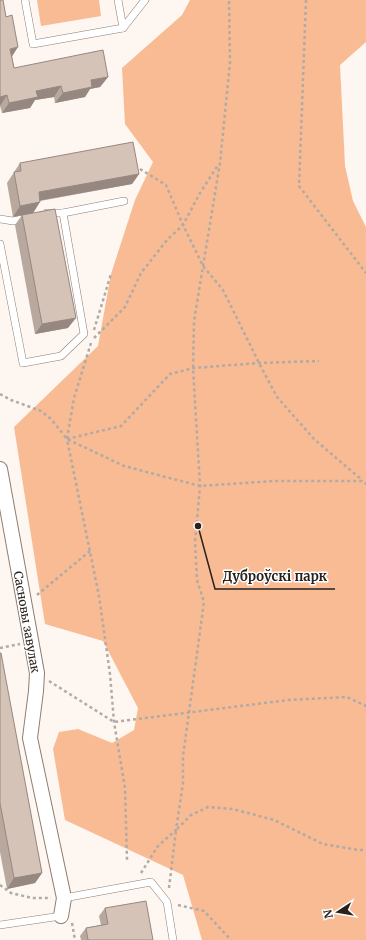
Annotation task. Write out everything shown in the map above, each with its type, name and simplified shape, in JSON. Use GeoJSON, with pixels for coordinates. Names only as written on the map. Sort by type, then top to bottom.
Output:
{"type":"FeatureCollection","features":[{"type":"Feature","properties":{"kind":"street","name":"Сасновы завулак"},"geometry":{"type":"LineString","coordinates":[[0,469],[37,673],[30,738],[60,898],[61,916]]}},
{"type":"Feature","properties":{"kind":"lane"},"geometry":{"type":"LineString","coordinates":[[25,0],[33,44],[123,28],[145,0]]}},
{"type":"Feature","properties":{"kind":"lane"},"geometry":{"type":"LineString","coordinates":[[118,0],[123,28]]}},
{"type":"Feature","properties":{"kind":"lane"},"geometry":{"type":"LineString","coordinates":[[0,219],[13,221],[48,213],[63,213],[124,201]]}},
{"type":"Feature","properties":{"kind":"lane"},"geometry":{"type":"LineString","coordinates":[[0,244],[23,363],[61,356],[84,334],[63,213]]}},
{"type":"Feature","properties":{"kind":"lane"},"geometry":{"type":"LineString","coordinates":[[60,898],[151,882],[167,902],[173,940]]}},
{"type":"Feature","properties":{"kind":"lane"},"geometry":{"type":"LineString","coordinates":[[0,926],[61,916]]}},
{"type":"Feature","properties":{"kind":"path"},"geometry":{"type":"LineString","coordinates":[[229,0],[230,63],[220,163],[194,321],[193,368],[200,486],[195,542],[197,580],[204,602],[183,756],[183,783],[167,902],[204,911],[231,940]]}},
{"type":"Feature","properties":{"kind":"path"},"geometry":{"type":"LineString","coordinates":[[306,0],[299,186],[366,273]]}},
{"type":"Feature","properties":{"kind":"path"},"geometry":{"type":"LineString","coordinates":[[91,341],[125,307],[141,273],[167,240],[183,225],[200,193],[220,163]]}},
{"type":"Feature","properties":{"kind":"path"},"geometry":{"type":"LineString","coordinates":[[140,169],[166,185],[203,266],[223,290],[259,363],[278,397],[314,439],[366,484]]}},
{"type":"Feature","properties":{"kind":"path"},"geometry":{"type":"LineString","coordinates":[[112,274],[74,398],[66,439],[99,596],[110,674],[114,722],[125,788],[127,860]]}},
{"type":"Feature","properties":{"kind":"path"},"geometry":{"type":"LineString","coordinates":[[66,439],[121,426],[170,374],[193,368],[259,363],[319,361]]}},
{"type":"Feature","properties":{"kind":"path"},"geometry":{"type":"LineString","coordinates":[[0,394],[41,411],[51,419],[66,439],[124,466],[200,486],[274,481],[362,481]]}},
{"type":"Feature","properties":{"kind":"path"},"geometry":{"type":"LineString","coordinates":[[24,605],[90,551]]}},
{"type":"Feature","properties":{"kind":"path"},"geometry":{"type":"LineString","coordinates":[[0,648],[24,643]]}},
{"type":"Feature","properties":{"kind":"path"},"geometry":{"type":"LineString","coordinates":[[37,673],[114,722],[288,700],[347,697],[366,706]]}},
{"type":"Feature","properties":{"kind":"path"},"geometry":{"type":"LineString","coordinates":[[133,885],[158,846],[192,815],[208,807],[233,809],[274,820],[323,844],[366,850]]}},
{"type":"Feature","properties":{"kind":"path"},"geometry":{"type":"LineString","coordinates":[[0,885],[11,893],[32,898],[60,898]]}},
{"type":"Feature","properties":{"kind":"shaded area"},"geometry":{"type":"Polygon","coordinates":[[[37,0],[99,0],[101,16],[41,26],[37,0]]]}},
{"type":"Feature","properties":{"kind":"shaded area"},"geometry":{"type":"Polygon","coordinates":[[[190,0],[366,0],[366,42],[340,65],[345,166],[353,201],[366,227],[366,940],[202,940],[183,875],[65,820],[53,749],[59,732],[78,729],[112,743],[134,730],[138,708],[103,641],[45,624],[14,427],[98,346],[111,274],[135,200],[153,162],[125,124],[122,68],[182,15],[190,0]]]}},
{"type":"Feature","properties":{"kind":"building"},"geometry":{"type":"Polygon","coordinates":[[[0,0],[3,0],[6,17],[12,15],[18,47],[10,49],[14,68],[103,50],[108,77],[91,80],[92,87],[63,93],[61,86],[36,91],[38,97],[9,103],[7,95],[0,97],[0,0]]]}},
{"type":"Feature","properties":{"kind":"building"},"geometry":{"type":"Polygon","coordinates":[[[133,142],[139,174],[39,192],[40,202],[20,206],[14,172],[21,171],[20,163],[133,142]]]}},
{"type":"Feature","properties":{"kind":"building"},"geometry":{"type":"Polygon","coordinates":[[[55,209],[76,318],[42,324],[22,215],[55,209]]]}},
{"type":"Feature","properties":{"kind":"building"},"geometry":{"type":"Polygon","coordinates":[[[0,653],[42,873],[14,878],[0,803],[0,653]]]}},
{"type":"Feature","properties":{"kind":"building"},"geometry":{"type":"Polygon","coordinates":[[[146,901],[153,940],[88,940],[86,928],[108,924],[105,908],[146,901]]]}},
{"type":"Feature","properties":{"kind":"place","name":"Дуброўскі парк"},"geometry":{"type":"Point","coordinates":[198,526]}}]}
